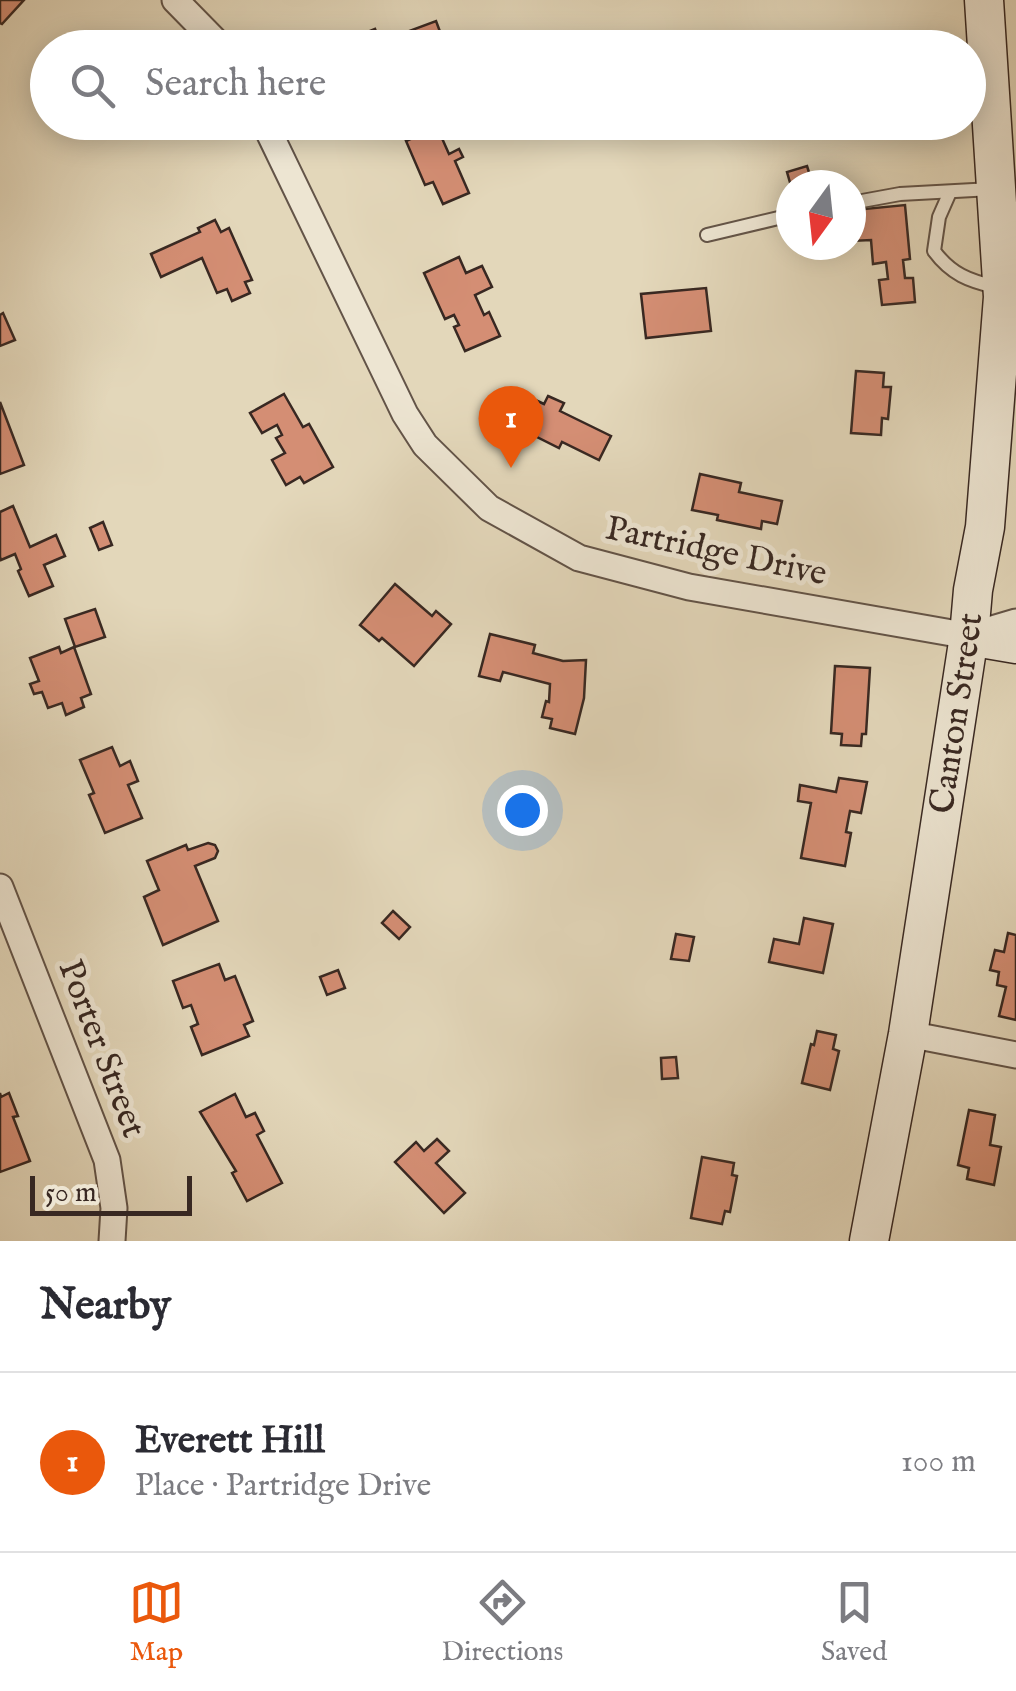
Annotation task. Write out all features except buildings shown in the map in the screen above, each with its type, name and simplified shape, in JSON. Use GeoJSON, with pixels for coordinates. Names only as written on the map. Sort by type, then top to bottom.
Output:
{"type":"FeatureCollection","features":[{"type":"Feature","properties":{"kind":"main road","name":"Canton Street"},"geometry":{"type":"LineString","coordinates":[[869,1241],[908,1034],[969,636],[1001,348],[1003,289],[984,0]]}},
{"type":"Feature","properties":{"kind":"main road"},"geometry":{"type":"LineString","coordinates":[[969,636],[1016,644]]}},
{"type":"Feature","properties":{"kind":"street"},"geometry":{"type":"LineString","coordinates":[[176,0],[205,30]]}},
{"type":"Feature","properties":{"kind":"street","name":"Partridge Drive"},"geometry":{"type":"LineString","coordinates":[[273,140],[405,414],[424,445],[489,508],[562,550],[688,588],[969,636]]}},
{"type":"Feature","properties":{"kind":"street"},"geometry":{"type":"LineString","coordinates":[[969,636],[1016,622]]}},
{"type":"Feature","properties":{"kind":"street","name":"Porter Street"},"geometry":{"type":"LineString","coordinates":[[0,887],[107,1160],[114,1208],[112,1241]]}},
{"type":"Feature","properties":{"kind":"street"},"geometry":{"type":"LineString","coordinates":[[908,1034],[1016,1055]]}},
{"type":"Feature","properties":{"kind":"lane"},"geometry":{"type":"LineString","coordinates":[[866,200],[900,194],[998,189]]}},
{"type":"Feature","properties":{"kind":"lane"},"geometry":{"type":"LineString","coordinates":[[950,192],[940,216],[934,251],[947,268],[970,281],[1003,289]]}},
{"type":"Feature","properties":{"kind":"lane"},"geometry":{"type":"LineString","coordinates":[[707,234],[776,218]]}},
{"type":"Feature","properties":{"kind":"place","name":"Everett Hill"},"geometry":{"type":"Point","coordinates":[511,468]}}]}
